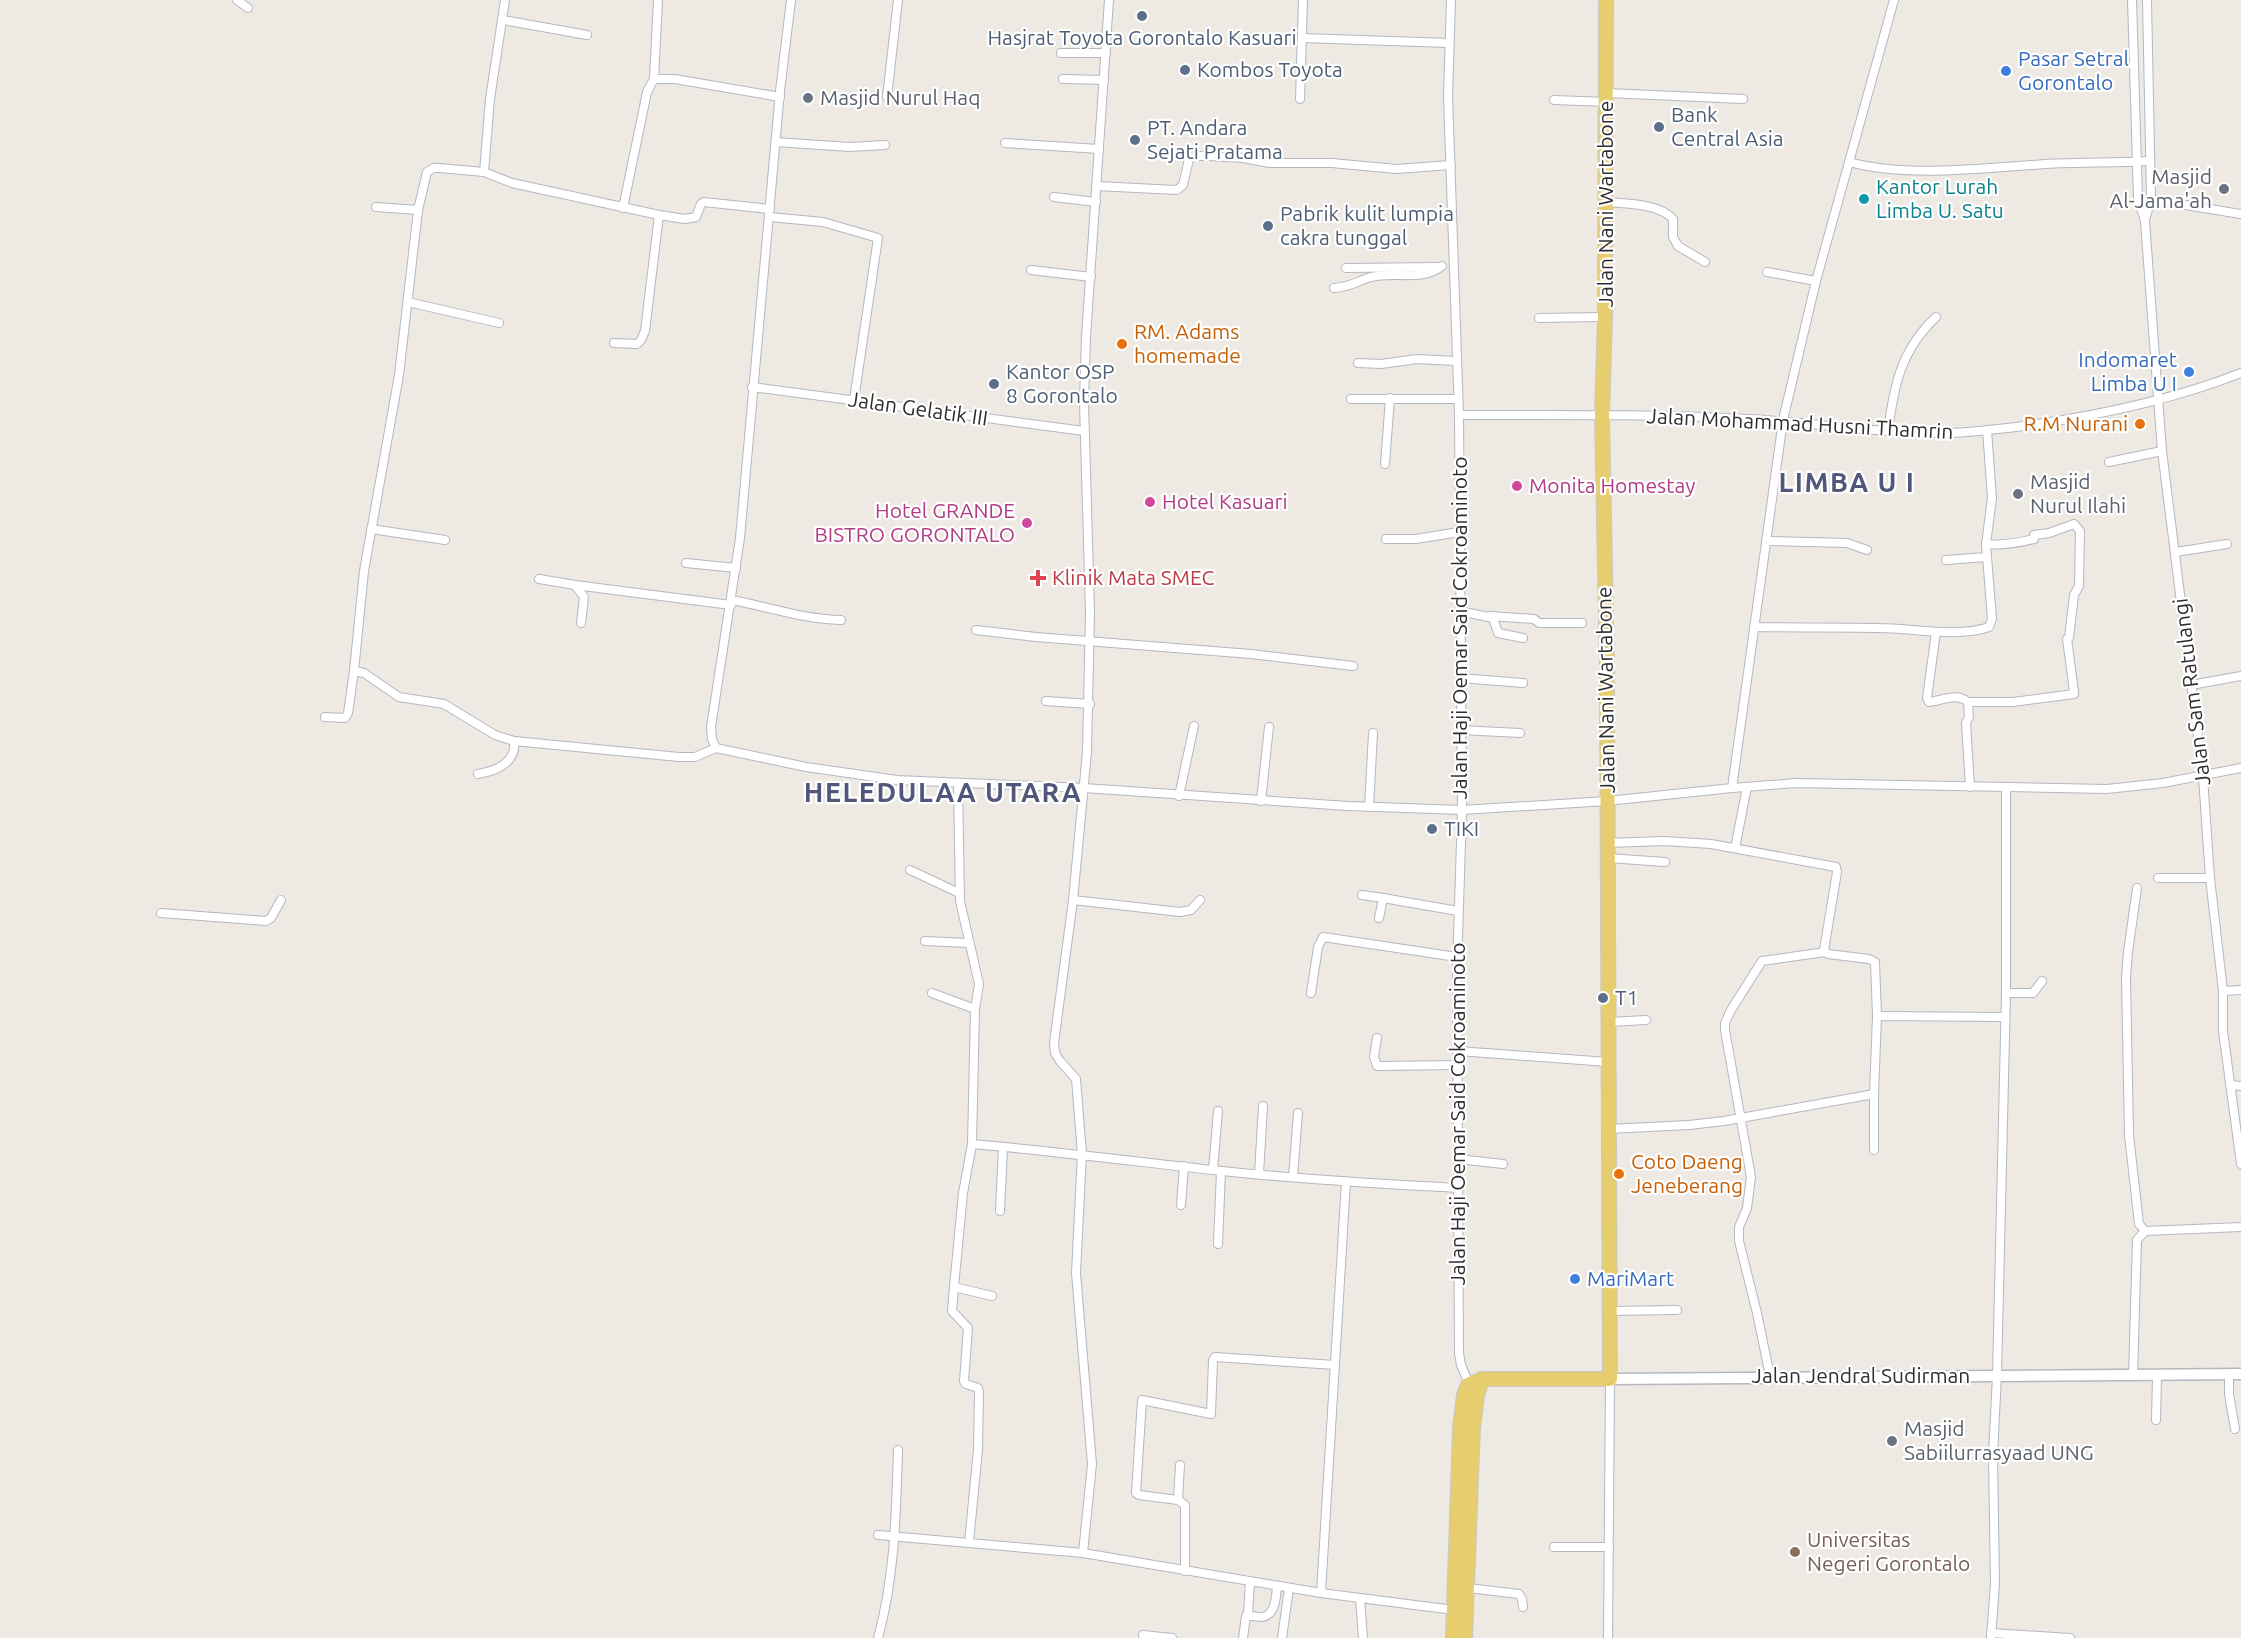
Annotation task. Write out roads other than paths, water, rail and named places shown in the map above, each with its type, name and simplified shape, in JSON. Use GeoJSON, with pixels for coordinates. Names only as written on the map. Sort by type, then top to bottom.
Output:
{"type":"FeatureCollection","features":[{"type":"Feature","properties":{"kind":"main road","name":"Jalan Nani Wartabone"},"geometry":{"type":"LineString","coordinates":[[1605,0],[1607,97],[1602,415],[1608,843],[1610,1379]]}},
{"type":"Feature","properties":{"kind":"main road","name":"Jalan Jendral Sudirman"},"geometry":{"type":"LineString","coordinates":[[1476,1387],[1610,1379]]}},
{"type":"Feature","properties":{"kind":"main road"},"geometry":{"type":"LineString","coordinates":[[1453,1638],[1468,1588],[1476,1387]]}},
{"type":"Feature","properties":{"kind":"main road"},"geometry":{"type":"LineString","coordinates":[[1465,1638],[1458,1618],[1460,1428],[1464,1395],[1476,1387]]}},
{"type":"Feature","properties":{"kind":"street"},"geometry":{"type":"LineString","coordinates":[[237,0],[248,8]]}},
{"type":"Feature","properties":{"kind":"street"},"geometry":{"type":"LineString","coordinates":[[484,172],[487,118],[505,0]]}},
{"type":"Feature","properties":{"kind":"street"},"geometry":{"type":"LineString","coordinates":[[623,208],[647,92],[654,79],[658,0]]}},
{"type":"Feature","properties":{"kind":"street"},"geometry":{"type":"LineString","coordinates":[[716,748],[712,739],[711,727],[736,568],[791,0]]}},
{"type":"Feature","properties":{"kind":"street"},"geometry":{"type":"LineString","coordinates":[[887,97],[898,0]]}},
{"type":"Feature","properties":{"kind":"street"},"geometry":{"type":"LineString","coordinates":[[1083,1553],[1092,1464],[1076,1273],[1082,1154],[1076,1079],[1055,1053],[1054,1043],[1073,900],[1090,704],[1084,431],[1086,337],[1109,0]]}},
{"type":"Feature","properties":{"kind":"street"},"geometry":{"type":"LineString","coordinates":[[1299,99],[1303,0]]}},
{"type":"Feature","properties":{"kind":"street","name":"Jalan Haji Oemar Said Cokroaminoto"},"geometry":{"type":"LineString","coordinates":[[1451,0],[1448,96],[1459,415],[1462,810],[1457,957],[1459,1353],[1476,1387]]}},
{"type":"Feature","properties":{"kind":"street"},"geometry":{"type":"LineString","coordinates":[[1732,788],[1783,420],[1816,280],[1894,0]]}},
{"type":"Feature","properties":{"kind":"street","name":"Jalan Sam Ratulangi"},"geometry":{"type":"LineString","coordinates":[[2132,0],[2138,198],[2145,220],[2162,451],[2203,777],[2210,878],[2223,991],[2223,1031],[2241,1164]]}},
{"type":"Feature","properties":{"kind":"street","name":"Jalan Sam Ratulangi"},"geometry":{"type":"LineString","coordinates":[[2145,220],[2151,199],[2147,0]]}},
{"type":"Feature","properties":{"kind":"street"},"geometry":{"type":"LineString","coordinates":[[503,20],[587,35]]}},
{"type":"Feature","properties":{"kind":"street"},"geometry":{"type":"LineString","coordinates":[[1302,38],[1449,43]]}},
{"type":"Feature","properties":{"kind":"street"},"geometry":{"type":"LineString","coordinates":[[1060,53],[1106,53]]}},
{"type":"Feature","properties":{"kind":"street"},"geometry":{"type":"LineString","coordinates":[[654,79],[675,79],[780,97]]}},
{"type":"Feature","properties":{"kind":"street"},"geometry":{"type":"LineString","coordinates":[[1063,79],[1104,80]]}},
{"type":"Feature","properties":{"kind":"street"},"geometry":{"type":"LineString","coordinates":[[1554,100],[1607,97],[1743,99]]}},
{"type":"Feature","properties":{"kind":"street"},"geometry":{"type":"LineString","coordinates":[[776,142],[849,147],[885,145]]}},
{"type":"Feature","properties":{"kind":"street"},"geometry":{"type":"LineString","coordinates":[[1005,142],[1099,149]]}},
{"type":"Feature","properties":{"kind":"street"},"geometry":{"type":"LineString","coordinates":[[1096,186],[1177,190],[1183,185],[1189,159],[1198,156],[1396,169],[1451,165]]}},
{"type":"Feature","properties":{"kind":"street"},"geometry":{"type":"LineString","coordinates":[[1848,162],[1887,169],[1956,170],[2150,161]]}},
{"type":"Feature","properties":{"kind":"street"},"geometry":{"type":"LineString","coordinates":[[328,717],[346,717],[348,713],[364,571],[399,375],[418,210],[426,175],[431,169],[484,172],[512,183],[659,215],[694,218],[704,202],[824,222],[878,238],[855,400]]}},
{"type":"Feature","properties":{"kind":"street"},"geometry":{"type":"LineString","coordinates":[[1054,197],[1096,202]]}},
{"type":"Feature","properties":{"kind":"street"},"geometry":{"type":"LineString","coordinates":[[2138,198],[2241,214]]}},
{"type":"Feature","properties":{"kind":"street"},"geometry":{"type":"LineString","coordinates":[[1605,202],[1647,207],[1667,214],[1673,219],[1674,237],[1678,246],[1705,262]]}},
{"type":"Feature","properties":{"kind":"street"},"geometry":{"type":"LineString","coordinates":[[376,207],[418,210]]}},
{"type":"Feature","properties":{"kind":"street"},"geometry":{"type":"LineString","coordinates":[[614,343],[637,344],[645,331],[659,215]]}},
{"type":"Feature","properties":{"kind":"street"},"geometry":{"type":"LineString","coordinates":[[1347,268],[1453,265]]}},
{"type":"Feature","properties":{"kind":"street"},"geometry":{"type":"LineString","coordinates":[[1335,288],[1356,285],[1376,277],[1430,274],[1442,266]]}},
{"type":"Feature","properties":{"kind":"street"},"geometry":{"type":"LineString","coordinates":[[1031,270],[1091,277]]}},
{"type":"Feature","properties":{"kind":"street"},"geometry":{"type":"LineString","coordinates":[[1767,272],[1816,280]]}},
{"type":"Feature","properties":{"kind":"street"},"geometry":{"type":"LineString","coordinates":[[408,302],[499,323]]}},
{"type":"Feature","properties":{"kind":"street"},"geometry":{"type":"LineString","coordinates":[[1539,318],[1605,317]]}},
{"type":"Feature","properties":{"kind":"street"},"geometry":{"type":"LineString","coordinates":[[1888,431],[1895,382],[1915,340],[1936,317]]}},
{"type":"Feature","properties":{"kind":"street"},"geometry":{"type":"LineString","coordinates":[[1358,363],[1381,364],[1417,359],[1456,361]]}},
{"type":"Feature","properties":{"kind":"street","name":"Jalan Mohammad Husni Thamrin"},"geometry":{"type":"LineString","coordinates":[[1459,415],[1672,415],[1783,420],[1888,431],[1936,433],[1987,430],[2072,419],[2157,399],[2241,373]]}},
{"type":"Feature","properties":{"kind":"street","name":"Jalan Gelatik III"},"geometry":{"type":"LineString","coordinates":[[752,387],[1084,431]]}},
{"type":"Feature","properties":{"kind":"street"},"geometry":{"type":"LineString","coordinates":[[1385,464],[1390,398]]}},
{"type":"Feature","properties":{"kind":"street"},"geometry":{"type":"LineString","coordinates":[[1352,399],[1458,399]]}},
{"type":"Feature","properties":{"kind":"street"},"geometry":{"type":"LineString","coordinates":[[1754,627],[1876,628],[1936,632],[1968,631],[1989,627],[1992,619],[1986,544],[1992,491],[1987,430]]}},
{"type":"Feature","properties":{"kind":"street"},"geometry":{"type":"LineString","coordinates":[[2109,462],[2162,451]]}},
{"type":"Feature","properties":{"kind":"street"},"geometry":{"type":"LineString","coordinates":[[1968,702],[2013,702],[2074,694],[2067,639],[2069,638],[2068,627],[2071,625],[2074,595],[2079,586],[2081,564],[2078,526],[2074,524],[2038,533],[2034,535],[2034,539],[2026,541],[1986,544]]}},
{"type":"Feature","properties":{"kind":"street"},"geometry":{"type":"LineString","coordinates":[[371,529],[445,540]]}},
{"type":"Feature","properties":{"kind":"street"},"geometry":{"type":"LineString","coordinates":[[1386,539],[1416,539],[1459,532]]}},
{"type":"Feature","properties":{"kind":"street"},"geometry":{"type":"LineString","coordinates":[[1766,541],[1847,543],[1867,550]]}},
{"type":"Feature","properties":{"kind":"street"},"geometry":{"type":"LineString","coordinates":[[2176,552],[2227,544]]}},
{"type":"Feature","properties":{"kind":"street"},"geometry":{"type":"LineString","coordinates":[[1946,560],[1987,557]]}},
{"type":"Feature","properties":{"kind":"street"},"geometry":{"type":"LineString","coordinates":[[686,563],[736,568]]}},
{"type":"Feature","properties":{"kind":"street"},"geometry":{"type":"LineString","coordinates":[[539,579],[731,602],[772,608],[808,618],[841,620]]}},
{"type":"Feature","properties":{"kind":"street"},"geometry":{"type":"LineString","coordinates":[[575,585],[584,597],[581,623]]}},
{"type":"Feature","properties":{"kind":"street"},"geometry":{"type":"LineString","coordinates":[[1459,611],[1534,619],[1539,623],[1582,623]]}},
{"type":"Feature","properties":{"kind":"street"},"geometry":{"type":"LineString","coordinates":[[1490,616],[1495,620],[1498,633],[1523,638]]}},
{"type":"Feature","properties":{"kind":"street"},"geometry":{"type":"LineString","coordinates":[[976,630],[1251,654],[1353,666]]}},
{"type":"Feature","properties":{"kind":"street"},"geometry":{"type":"LineString","coordinates":[[1936,632],[1927,698],[1929,702],[1954,696],[1963,697],[1968,702],[1969,717],[1966,723],[1970,787]]}},
{"type":"Feature","properties":{"kind":"street"},"geometry":{"type":"LineString","coordinates":[[354,670],[369,676],[399,697],[444,704],[495,735],[514,741],[679,757],[695,757],[716,748],[853,775],[1369,807],[1462,810],[1607,801],[1796,783],[2107,789],[2203,777],[2241,768]]}},
{"type":"Feature","properties":{"kind":"street"},"geometry":{"type":"LineString","coordinates":[[2191,685],[2241,676]]}},
{"type":"Feature","properties":{"kind":"street"},"geometry":{"type":"LineString","coordinates":[[1460,678],[1523,683]]}},
{"type":"Feature","properties":{"kind":"street"},"geometry":{"type":"LineString","coordinates":[[1046,701],[1090,704]]}},
{"type":"Feature","properties":{"kind":"street"},"geometry":{"type":"LineString","coordinates":[[1179,796],[1194,726]]}},
{"type":"Feature","properties":{"kind":"street"},"geometry":{"type":"LineString","coordinates":[[1261,801],[1269,727]]}},
{"type":"Feature","properties":{"kind":"street"},"geometry":{"type":"LineString","coordinates":[[1460,730],[1520,733]]}},
{"type":"Feature","properties":{"kind":"street"},"geometry":{"type":"LineString","coordinates":[[1369,807],[1373,733]]}},
{"type":"Feature","properties":{"kind":"street"},"geometry":{"type":"LineString","coordinates":[[478,774],[491,772],[504,765],[513,754],[514,741]]}},
{"type":"Feature","properties":{"kind":"street"},"geometry":{"type":"LineString","coordinates":[[958,783],[959,893],[968,943],[979,984],[975,1009],[972,1144],[963,1193],[952,1311],[968,1328],[964,1381],[978,1388],[979,1392],[978,1449],[969,1542]]}},
{"type":"Feature","properties":{"kind":"street"},"geometry":{"type":"LineString","coordinates":[[1735,848],[1748,787]]}},
{"type":"Feature","properties":{"kind":"street"},"geometry":{"type":"LineString","coordinates":[[2006,787],[2006,993],[1993,1455],[1995,1584],[1991,1636],[2070,1638]]}},
{"type":"Feature","properties":{"kind":"street"},"geometry":{"type":"LineString","coordinates":[[1608,843],[1664,841],[1711,844],[1837,868],[1825,952]]}},
{"type":"Feature","properties":{"kind":"street"},"geometry":{"type":"LineString","coordinates":[[1608,858],[1665,862]]}},
{"type":"Feature","properties":{"kind":"street"},"geometry":{"type":"LineString","coordinates":[[910,870],[959,893]]}},
{"type":"Feature","properties":{"kind":"street"},"geometry":{"type":"LineString","coordinates":[[2158,878],[2210,878]]}},
{"type":"Feature","properties":{"kind":"street"},"geometry":{"type":"LineString","coordinates":[[2137,888],[2126,977],[2127,1094],[2139,1224],[2145,1231]]}},
{"type":"Feature","properties":{"kind":"street"},"geometry":{"type":"LineString","coordinates":[[1362,895],[1458,911]]}},
{"type":"Feature","properties":{"kind":"street"},"geometry":{"type":"LineString","coordinates":[[1379,918],[1383,898]]}},
{"type":"Feature","properties":{"kind":"street"},"geometry":{"type":"LineString","coordinates":[[161,913],[266,921],[272,918],[281,900]]}},
{"type":"Feature","properties":{"kind":"street"},"geometry":{"type":"LineString","coordinates":[[1073,900],[1180,912],[1191,910],[1200,900]]}},
{"type":"Feature","properties":{"kind":"street"},"geometry":{"type":"LineString","coordinates":[[1311,993],[1318,947],[1323,936],[1457,957]]}},
{"type":"Feature","properties":{"kind":"street"},"geometry":{"type":"LineString","coordinates":[[925,941],[968,943]]}},
{"type":"Feature","properties":{"kind":"street"},"geometry":{"type":"LineString","coordinates":[[1770,1376],[1758,1313],[1739,1241],[1739,1227],[1747,1208],[1751,1177],[1725,1030],[1725,1023],[1731,1010],[1762,961],[1825,952],[1875,962],[1877,1016],[1874,1150]]}},
{"type":"Feature","properties":{"kind":"street"},"geometry":{"type":"LineString","coordinates":[[2006,993],[2033,993],[2042,981]]}},
{"type":"Feature","properties":{"kind":"street"},"geometry":{"type":"LineString","coordinates":[[2223,991],[2241,990]]}},
{"type":"Feature","properties":{"kind":"street"},"geometry":{"type":"LineString","coordinates":[[932,993],[975,1009]]}},
{"type":"Feature","properties":{"kind":"street"},"geometry":{"type":"LineString","coordinates":[[1877,1016],[2005,1017]]}},
{"type":"Feature","properties":{"kind":"street"},"geometry":{"type":"LineString","coordinates":[[1608,1022],[1646,1020]]}},
{"type":"Feature","properties":{"kind":"street"},"geometry":{"type":"LineString","coordinates":[[1377,1038],[1374,1057],[1377,1066],[1458,1065]]}},
{"type":"Feature","properties":{"kind":"street"},"geometry":{"type":"LineString","coordinates":[[1458,1051],[1608,1062]]}},
{"type":"Feature","properties":{"kind":"street"},"geometry":{"type":"LineString","coordinates":[[2230,1085],[2241,1086]]}},
{"type":"Feature","properties":{"kind":"street"},"geometry":{"type":"LineString","coordinates":[[1609,1129],[1689,1125],[1874,1094]]}},
{"type":"Feature","properties":{"kind":"street"},"geometry":{"type":"LineString","coordinates":[[1259,1174],[1263,1106]]}},
{"type":"Feature","properties":{"kind":"street"},"geometry":{"type":"LineString","coordinates":[[1218,1111],[1218,1244]]}},
{"type":"Feature","properties":{"kind":"street"},"geometry":{"type":"LineString","coordinates":[[1293,1177],[1298,1113]]}},
{"type":"Feature","properties":{"kind":"street"},"geometry":{"type":"LineString","coordinates":[[972,1144],[1346,1182],[1459,1188]]}},
{"type":"Feature","properties":{"kind":"street"},"geometry":{"type":"LineString","coordinates":[[1000,1211],[1003,1147]]}},
{"type":"Feature","properties":{"kind":"street"},"geometry":{"type":"LineString","coordinates":[[1458,1159],[1503,1164]]}},
{"type":"Feature","properties":{"kind":"street"},"geometry":{"type":"LineString","coordinates":[[1181,1205],[1184,1166]]}},
{"type":"Feature","properties":{"kind":"street"},"geometry":{"type":"LineString","coordinates":[[1321,1593],[1346,1182]]}},
{"type":"Feature","properties":{"kind":"street"},"geometry":{"type":"LineString","coordinates":[[2133,1376],[2137,1240],[2145,1231],[2241,1227]]}},
{"type":"Feature","properties":{"kind":"street"},"geometry":{"type":"LineString","coordinates":[[954,1287],[993,1296]]}},
{"type":"Feature","properties":{"kind":"street"},"geometry":{"type":"LineString","coordinates":[[1609,1311],[1677,1310]]}},
{"type":"Feature","properties":{"kind":"street"},"geometry":{"type":"LineString","coordinates":[[1185,1571],[1185,1505],[1178,1500],[1136,1493],[1143,1399],[1211,1414],[1215,1357],[1335,1365]]}},
{"type":"Feature","properties":{"kind":"street"},"geometry":{"type":"LineString","coordinates":[[2229,1374],[2230,1403],[2235,1430]]}},
{"type":"Feature","properties":{"kind":"street","name":"Jalan Jendral Sudirman"},"geometry":{"type":"LineString","coordinates":[[1610,1379],[2241,1374]]}},
{"type":"Feature","properties":{"kind":"street"},"geometry":{"type":"LineString","coordinates":[[2156,1420],[2157,1376]]}},
{"type":"Feature","properties":{"kind":"street"},"geometry":{"type":"LineString","coordinates":[[1608,1638],[1610,1379]]}},
{"type":"Feature","properties":{"kind":"street"},"geometry":{"type":"LineString","coordinates":[[878,1638],[888,1597],[895,1537],[898,1450]]}},
{"type":"Feature","properties":{"kind":"street"},"geometry":{"type":"LineString","coordinates":[[1178,1500],[1180,1465]]}},
{"type":"Feature","properties":{"kind":"street"},"geometry":{"type":"LineString","coordinates":[[878,1535],[1083,1553],[1360,1598],[1458,1618]]}},
{"type":"Feature","properties":{"kind":"street"},"geometry":{"type":"LineString","coordinates":[[1554,1547],[1609,1547]]}},
{"type":"Feature","properties":{"kind":"street"},"geometry":{"type":"LineString","coordinates":[[1243,1638],[1245,1620],[1248,1615],[1250,1581]]}},
{"type":"Feature","properties":{"kind":"street"},"geometry":{"type":"LineString","coordinates":[[1248,1615],[1262,1617],[1270,1613],[1274,1606],[1277,1586]]}},
{"type":"Feature","properties":{"kind":"street"},"geometry":{"type":"LineString","coordinates":[[1282,1638],[1289,1588]]}},
{"type":"Feature","properties":{"kind":"street"},"geometry":{"type":"LineString","coordinates":[[1468,1588],[1519,1594],[1522,1607]]}},
{"type":"Feature","properties":{"kind":"street"},"geometry":{"type":"LineString","coordinates":[[1360,1598],[1364,1638]]}},
{"type":"Feature","properties":{"kind":"street"},"geometry":{"type":"LineString","coordinates":[[1143,1635],[1172,1638]]}},
{"type":"Feature","properties":{"kind":"place","name":"Hasjrat Toyota Gorontalo Kasuari"},"geometry":{"type":"Point","coordinates":[1142,16]}},
{"type":"Feature","properties":{"kind":"place","name":"Kombos Toyota"},"geometry":{"type":"Point","coordinates":[1185,70]}},
{"type":"Feature","properties":{"kind":"place","name":"Pasar Setral Gorontalo"},"geometry":{"type":"Point","coordinates":[2006,71]}},
{"type":"Feature","properties":{"kind":"place","name":"Masjid Nurul Haq"},"geometry":{"type":"Point","coordinates":[808,98]}},
{"type":"Feature","properties":{"kind":"place","name":"Bank Central Asia"},"geometry":{"type":"Point","coordinates":[1659,127]}},
{"type":"Feature","properties":{"kind":"place","name":"PT. Andara Sejati Pratama"},"geometry":{"type":"Point","coordinates":[1135,140]}},
{"type":"Feature","properties":{"kind":"place","name":"Masjid Al-Jama'ah"},"geometry":{"type":"Point","coordinates":[2224,189]}},
{"type":"Feature","properties":{"kind":"place","name":"Kantor Lurah Limba U. Satu"},"geometry":{"type":"Point","coordinates":[1864,199]}},
{"type":"Feature","properties":{"kind":"place","name":"Pabrik kulit lumpia cakra tunggal"},"geometry":{"type":"Point","coordinates":[1268,226]}},
{"type":"Feature","properties":{"kind":"place","name":"RM. Adams homemade"},"geometry":{"type":"Point","coordinates":[1122,344]}},
{"type":"Feature","properties":{"kind":"place","name":"Indomaret Limba U I"},"geometry":{"type":"Point","coordinates":[2189,372]}},
{"type":"Feature","properties":{"kind":"place","name":"Kantor OSP 8 Gorontalo"},"geometry":{"type":"Point","coordinates":[994,384]}},
{"type":"Feature","properties":{"kind":"place","name":"R.M Nurani"},"geometry":{"type":"Point","coordinates":[2140,424]}},
{"type":"Feature","properties":{"kind":"place","name":"Monita Homestay"},"geometry":{"type":"Point","coordinates":[1517,486]}},
{"type":"Feature","properties":{"kind":"place","name":"Masjid Nurul Ilahi"},"geometry":{"type":"Point","coordinates":[2018,494]}},
{"type":"Feature","properties":{"kind":"place","name":"Hotel Kasuari"},"geometry":{"type":"Point","coordinates":[1150,502]}},
{"type":"Feature","properties":{"kind":"place","name":"Hotel GRANDE BISTRO GORONTALO"},"geometry":{"type":"Point","coordinates":[1027,523]}},
{"type":"Feature","properties":{"kind":"place","name":"Klinik Mata SMEC"},"geometry":{"type":"Point","coordinates":[1038,578]}},
{"type":"Feature","properties":{"kind":"place","name":"TIKI"},"geometry":{"type":"Point","coordinates":[1432,829]}},
{"type":"Feature","properties":{"kind":"place","name":"T1"},"geometry":{"type":"Point","coordinates":[1603,998]}},
{"type":"Feature","properties":{"kind":"place","name":"Coto Daeng Jeneberang"},"geometry":{"type":"Point","coordinates":[1619,1174]}},
{"type":"Feature","properties":{"kind":"place","name":"MariMart"},"geometry":{"type":"Point","coordinates":[1575,1279]}},
{"type":"Feature","properties":{"kind":"place","name":"Masjid Sabiilurrasyaad UNG"},"geometry":{"type":"Point","coordinates":[1892,1441]}},
{"type":"Feature","properties":{"kind":"place","name":"Universitas Negeri Gorontalo"},"geometry":{"type":"Point","coordinates":[1795,1552]}},
{"type":"Feature","properties":{"kind":"district","name":"LIMBA U I"},"geometry":{"type":"Point","coordinates":[1847,483]}},
{"type":"Feature","properties":{"kind":"district","name":"HELEDULAA UTARA"},"geometry":{"type":"Point","coordinates":[943,793]}}]}
